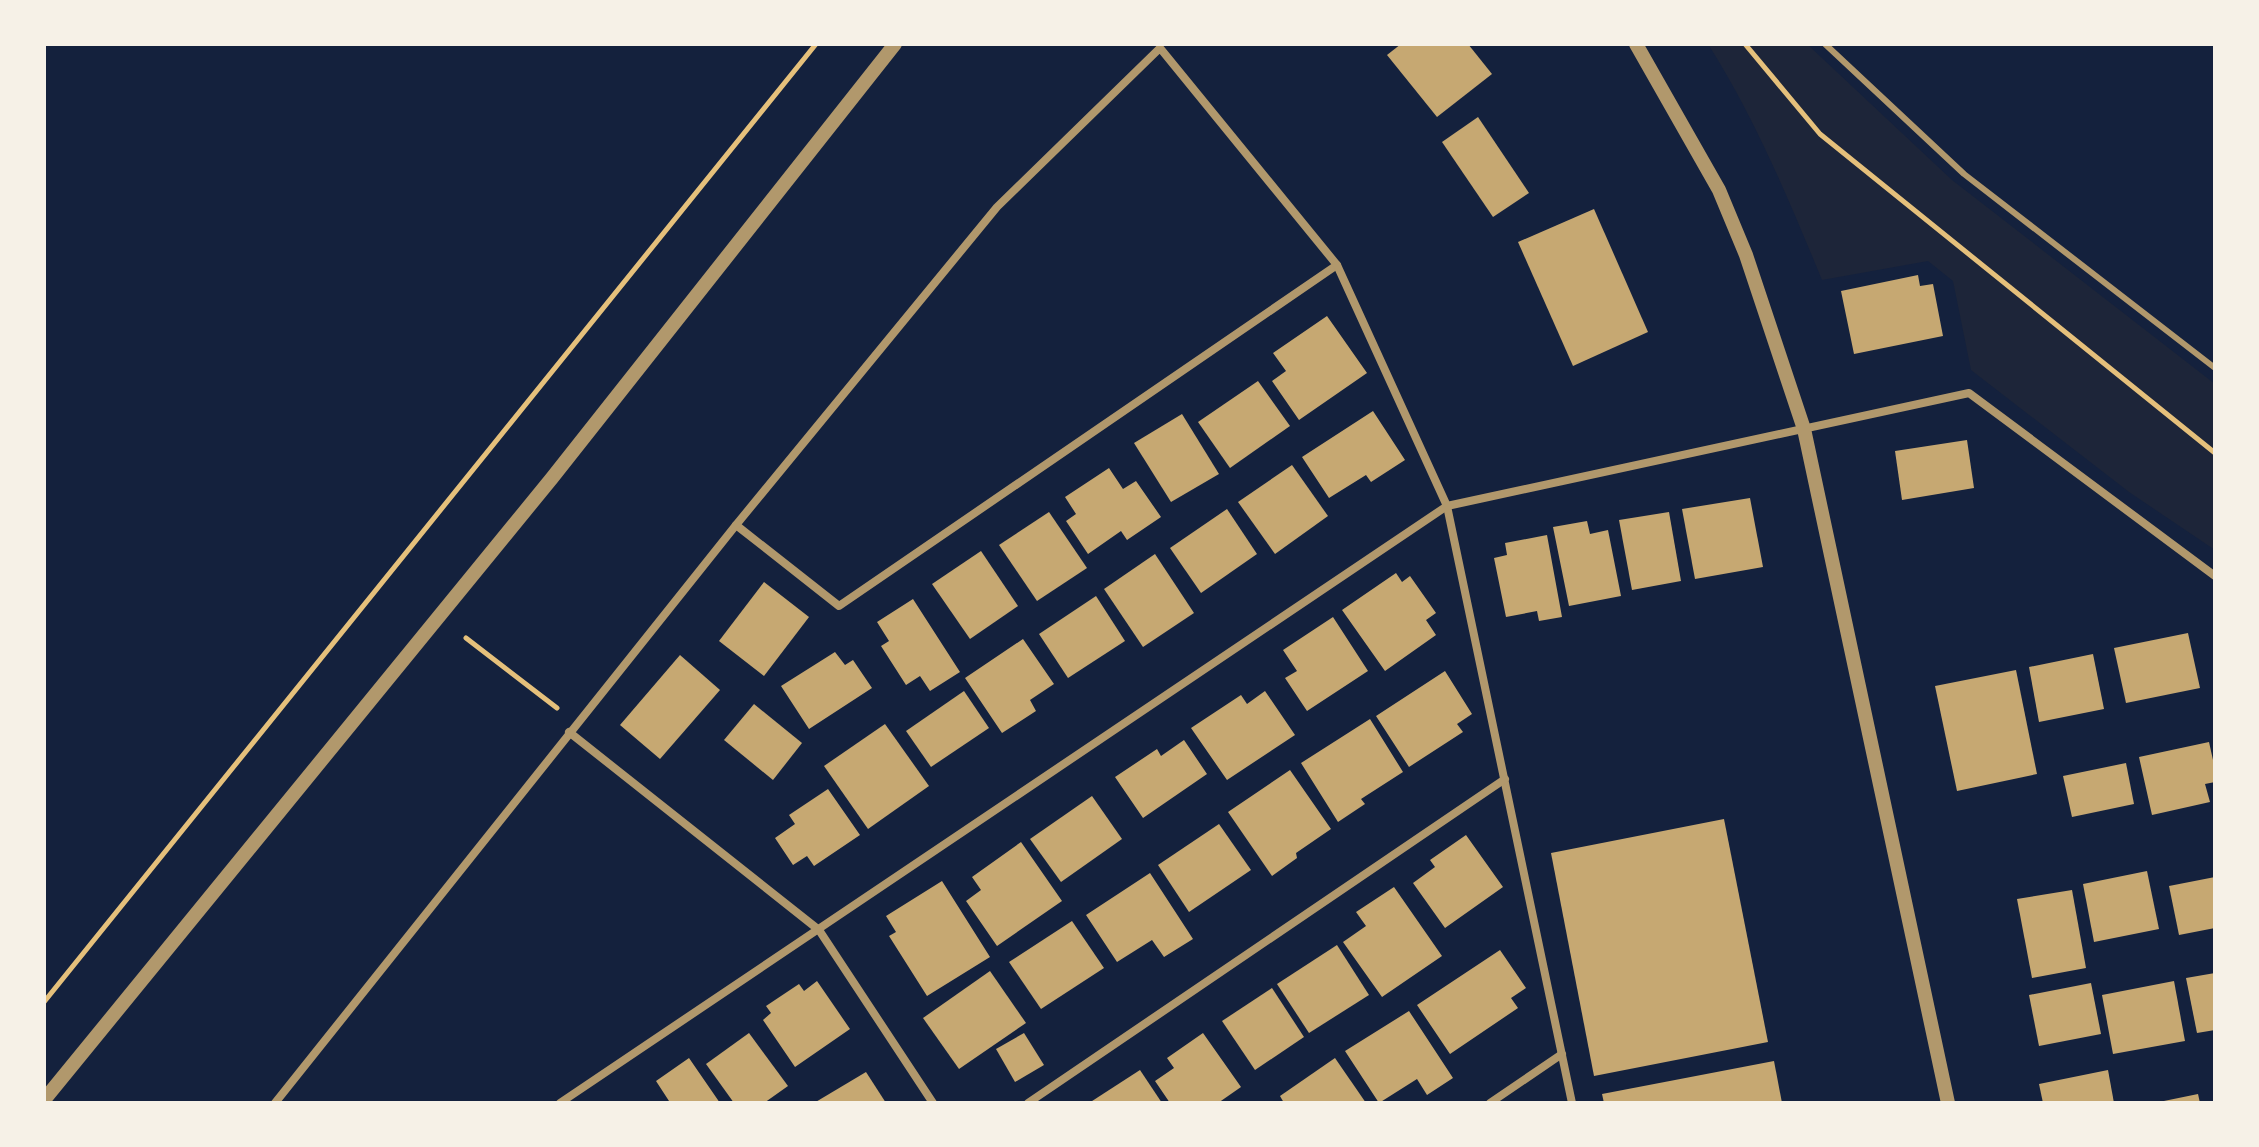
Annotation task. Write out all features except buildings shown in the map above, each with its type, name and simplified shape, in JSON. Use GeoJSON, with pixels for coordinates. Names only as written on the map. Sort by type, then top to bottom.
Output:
{"type":"FeatureCollection","features":[{"type":"Feature","properties":{"kind":"street"},"geometry":{"type":"LineString","coordinates":[[44,1100],[542,491],[895,44]]}},
{"type":"Feature","properties":{"kind":"street"},"geometry":{"type":"LineString","coordinates":[[1636,44],[1719,190],[1746,255],[1804,429],[1948,1103]]}},
{"type":"Feature","properties":{"kind":"street"},"geometry":{"type":"LineString","coordinates":[[275,1103],[569,732],[997,207],[1160,48],[1337,265],[1447,506],[1572,1103]]}},
{"type":"Feature","properties":{"kind":"street"},"geometry":{"type":"LineString","coordinates":[[736,525],[839,606],[1337,265]]}},
{"type":"Feature","properties":{"kind":"street"},"geometry":{"type":"LineString","coordinates":[[560,1103],[1447,506],[1969,393],[2215,576]]}},
{"type":"Feature","properties":{"kind":"street"},"geometry":{"type":"LineString","coordinates":[[569,732],[819,930],[933,1103]]}},
{"type":"Feature","properties":{"kind":"street"},"geometry":{"type":"LineString","coordinates":[[1028,1103],[1505,779]]}},
{"type":"Feature","properties":{"kind":"street"},"geometry":{"type":"LineString","coordinates":[[1490,1103],[1562,1054]]}},
{"type":"Feature","properties":{"kind":"lane"},"geometry":{"type":"LineString","coordinates":[[1825,44],[1964,174],[2215,368]]}},
{"type":"Feature","properties":{"kind":"path"},"geometry":{"type":"LineString","coordinates":[[44,1002],[816,44]]}},
{"type":"Feature","properties":{"kind":"path"},"geometry":{"type":"LineString","coordinates":[[1745,44],[1820,134],[2215,453]]}},
{"type":"Feature","properties":{"kind":"path"},"geometry":{"type":"LineString","coordinates":[[466,638],[577,723]]}},
{"type":"Feature","properties":{"kind":"shaded area"},"geometry":{"type":"Polygon","coordinates":[[[1708,44],[1807,44],[1952,180],[2215,384],[2215,550],[2129,492],[1971,370],[1953,281],[1928,261],[1822,280],[1756,130],[1708,44]]]}}]}
